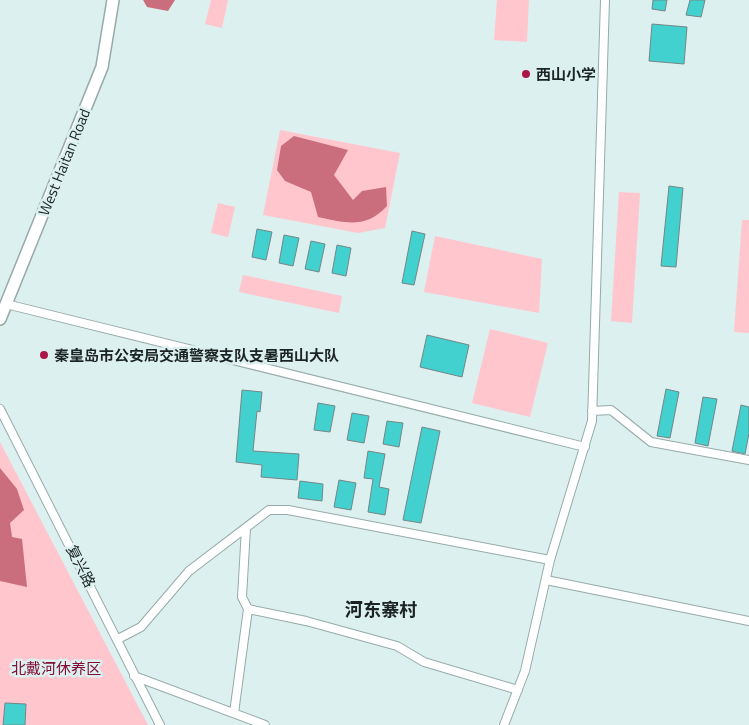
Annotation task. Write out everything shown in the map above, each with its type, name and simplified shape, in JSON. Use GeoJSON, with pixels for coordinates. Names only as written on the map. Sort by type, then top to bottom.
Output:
{"type":"FeatureCollection","features":[{"type":"Feature","properties":{"kind":"main road","name":"West Haitan Road"},"geometry":{"type":"LineString","coordinates":[[0,320],[102,67],[113,0]]}},
{"type":"Feature","properties":{"kind":"street"},"geometry":{"type":"LineString","coordinates":[[504,725],[525,671],[550,560],[585,447],[592,411],[605,0]]}},
{"type":"Feature","properties":{"kind":"street"},"geometry":{"type":"LineString","coordinates":[[6,304],[585,447]]}},
{"type":"Feature","properties":{"kind":"street","name":"复兴路"},"geometry":{"type":"LineString","coordinates":[[0,408],[160,725]]}},
{"type":"Feature","properties":{"kind":"street"},"geometry":{"type":"LineString","coordinates":[[592,411],[612,410],[651,442],[749,460]]}},
{"type":"Feature","properties":{"kind":"street"},"geometry":{"type":"LineString","coordinates":[[118,639],[141,627],[189,571],[269,510],[288,510],[550,560]]}},
{"type":"Feature","properties":{"kind":"street"},"geometry":{"type":"LineString","coordinates":[[234,713],[248,609],[242,597],[246,528]]}},
{"type":"Feature","properties":{"kind":"street"},"geometry":{"type":"LineString","coordinates":[[546,580],[749,621]]}},
{"type":"Feature","properties":{"kind":"street"},"geometry":{"type":"LineString","coordinates":[[248,609],[306,621],[397,646],[424,662],[518,690]]}},
{"type":"Feature","properties":{"kind":"street"},"geometry":{"type":"LineString","coordinates":[[134,676],[265,725]]}},
{"type":"Feature","properties":{"kind":"green space"},"geometry":{"type":"Polygon","coordinates":[[[211,0],[228,0],[222,28],[205,24],[211,0]]]}},
{"type":"Feature","properties":{"kind":"green space"},"geometry":{"type":"Polygon","coordinates":[[[497,0],[529,0],[527,42],[494,40],[497,0]]]}},
{"type":"Feature","properties":{"kind":"green space"},"geometry":{"type":"Polygon","coordinates":[[[280,130],[400,153],[385,228],[358,233],[263,215],[280,130]]]}},
{"type":"Feature","properties":{"kind":"green space"},"geometry":{"type":"Polygon","coordinates":[[[619,192],[640,193],[632,323],[611,321],[619,192]]]}},
{"type":"Feature","properties":{"kind":"green space"},"geometry":{"type":"Polygon","coordinates":[[[218,203],[235,207],[228,237],[211,233],[218,203]]]}},
{"type":"Feature","properties":{"kind":"green space"},"geometry":{"type":"Polygon","coordinates":[[[742,220],[749,220],[749,333],[734,332],[742,220]]]}},
{"type":"Feature","properties":{"kind":"green space"},"geometry":{"type":"Polygon","coordinates":[[[435,236],[542,259],[539,313],[424,292],[435,236]]]}},
{"type":"Feature","properties":{"kind":"green space"},"geometry":{"type":"Polygon","coordinates":[[[243,275],[342,296],[339,313],[239,292],[243,275]]]}},
{"type":"Feature","properties":{"kind":"green space"},"geometry":{"type":"Polygon","coordinates":[[[490,329],[548,343],[530,417],[472,403],[490,329]]]}},
{"type":"Feature","properties":{"kind":"green space","name":"北戴河休养区"},"geometry":{"type":"Polygon","coordinates":[[[0,442],[148,725],[0,725],[0,442]]]}},
{"type":"Feature","properties":{"kind":"shaded area"},"geometry":{"type":"Polygon","coordinates":[[[143,0],[175,0],[168,11],[147,7],[143,0]]]}},
{"type":"Feature","properties":{"kind":"shaded area"},"geometry":{"type":"Polygon","coordinates":[[[294,136],[348,150],[334,175],[353,200],[362,191],[386,187],[387,206],[371,218],[363,221],[347,222],[318,217],[311,192],[285,181],[277,170],[281,146],[294,136]]]}},
{"type":"Feature","properties":{"kind":"shaded area"},"geometry":{"type":"Polygon","coordinates":[[[0,468],[17,489],[24,510],[10,523],[12,537],[22,539],[27,587],[0,581],[0,468]]]}},
{"type":"Feature","properties":{"kind":"building"},"geometry":{"type":"Polygon","coordinates":[[[653,0],[667,0],[665,11],[652,9],[653,0]]]}},
{"type":"Feature","properties":{"kind":"building"},"geometry":{"type":"Polygon","coordinates":[[[690,0],[705,0],[701,17],[686,15],[690,0]]]}},
{"type":"Feature","properties":{"kind":"building"},"geometry":{"type":"Polygon","coordinates":[[[652,24],[687,27],[684,64],[649,61],[652,24]]]}},
{"type":"Feature","properties":{"kind":"building"},"geometry":{"type":"Polygon","coordinates":[[[669,186],[683,188],[676,267],[661,266],[669,186]]]}},
{"type":"Feature","properties":{"kind":"building"},"geometry":{"type":"Polygon","coordinates":[[[257,229],[272,232],[266,260],[252,257],[257,229]]]}},
{"type":"Feature","properties":{"kind":"building"},"geometry":{"type":"Polygon","coordinates":[[[412,231],[425,234],[414,285],[402,283],[412,231]]]}},
{"type":"Feature","properties":{"kind":"building"},"geometry":{"type":"Polygon","coordinates":[[[284,235],[299,238],[293,266],[279,263],[284,235]]]}},
{"type":"Feature","properties":{"kind":"building"},"geometry":{"type":"Polygon","coordinates":[[[311,241],[325,244],[319,272],[305,269],[311,241]]]}},
{"type":"Feature","properties":{"kind":"building"},"geometry":{"type":"Polygon","coordinates":[[[337,245],[351,248],[346,276],[332,273],[337,245]]]}},
{"type":"Feature","properties":{"kind":"building"},"geometry":{"type":"Polygon","coordinates":[[[427,335],[469,345],[462,377],[420,367],[427,335]]]}},
{"type":"Feature","properties":{"kind":"building"},"geometry":{"type":"Polygon","coordinates":[[[666,389],[679,392],[670,438],[657,436],[666,389]]]}},
{"type":"Feature","properties":{"kind":"building"},"geometry":{"type":"Polygon","coordinates":[[[242,390],[262,392],[260,412],[257,411],[253,451],[299,454],[297,480],[261,477],[262,465],[236,462],[242,390]]]}},
{"type":"Feature","properties":{"kind":"building"},"geometry":{"type":"Polygon","coordinates":[[[703,397],[717,399],[708,446],[695,443],[703,397]]]}},
{"type":"Feature","properties":{"kind":"building"},"geometry":{"type":"Polygon","coordinates":[[[318,403],[335,406],[330,432],[314,430],[318,403]]]}},
{"type":"Feature","properties":{"kind":"building"},"geometry":{"type":"Polygon","coordinates":[[[741,405],[749,407],[749,433],[745,454],[732,451],[741,405]]]}},
{"type":"Feature","properties":{"kind":"building"},"geometry":{"type":"Polygon","coordinates":[[[352,413],[369,416],[364,443],[347,440],[352,413]]]}},
{"type":"Feature","properties":{"kind":"building"},"geometry":{"type":"Polygon","coordinates":[[[387,421],[403,423],[399,447],[383,444],[387,421]]]}},
{"type":"Feature","properties":{"kind":"building"},"geometry":{"type":"Polygon","coordinates":[[[422,427],[440,431],[421,523],[403,520],[422,427]]]}},
{"type":"Feature","properties":{"kind":"building"},"geometry":{"type":"Polygon","coordinates":[[[368,451],[385,454],[379,487],[389,489],[385,515],[368,512],[373,479],[364,478],[368,451]]]}},
{"type":"Feature","properties":{"kind":"building"},"geometry":{"type":"Polygon","coordinates":[[[339,480],[356,483],[351,510],[334,507],[339,480]]]}},
{"type":"Feature","properties":{"kind":"building"},"geometry":{"type":"Polygon","coordinates":[[[300,481],[323,484],[322,501],[298,498],[300,481]]]}},
{"type":"Feature","properties":{"kind":"building"},"geometry":{"type":"Polygon","coordinates":[[[5,703],[26,704],[25,725],[3,725],[5,703]]]}},
{"type":"Feature","properties":{"kind":"place","name":"西山小学"},"geometry":{"type":"Point","coordinates":[526,74]}},
{"type":"Feature","properties":{"kind":"place","name":"秦皇岛市公安局交通警察支队支暑西山大队"},"geometry":{"type":"Point","coordinates":[44,355]}},
{"type":"Feature","properties":{"kind":"district","name":"河东寨村"},"geometry":{"type":"Point","coordinates":[381,609]}}]}
